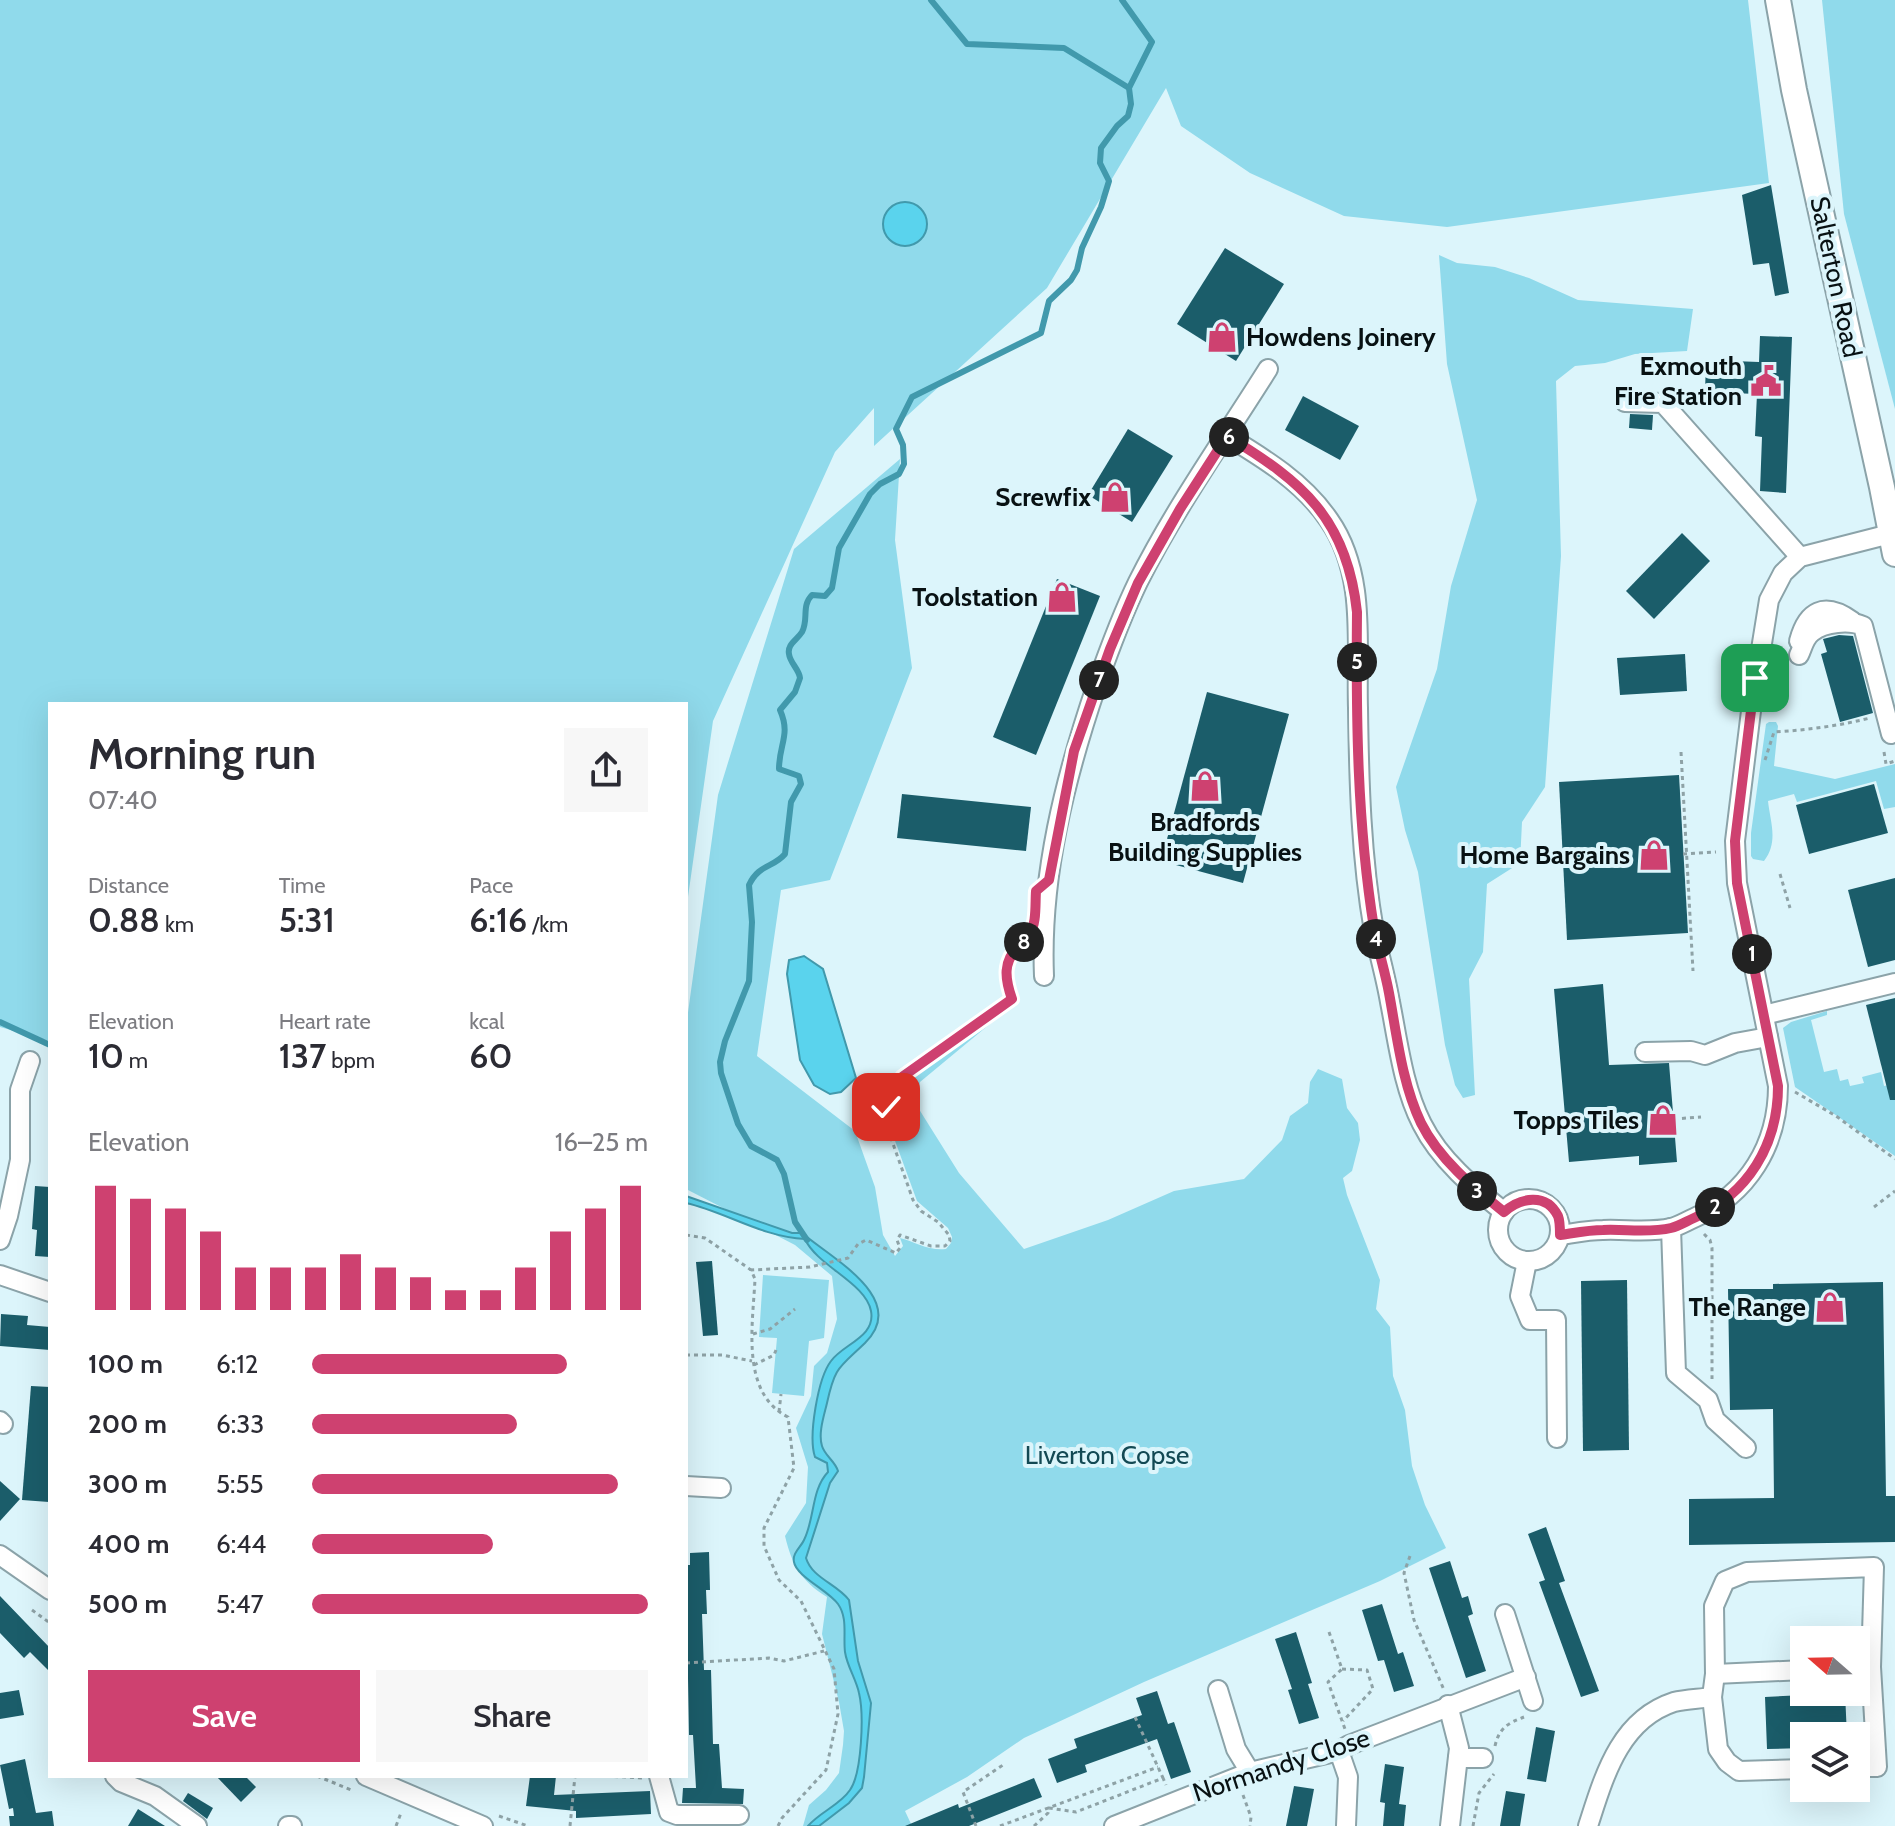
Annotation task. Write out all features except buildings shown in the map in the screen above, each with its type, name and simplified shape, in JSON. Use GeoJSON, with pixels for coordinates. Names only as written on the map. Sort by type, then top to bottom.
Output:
{"type":"FeatureCollection","features":[{"type":"Feature","properties":{"kind":"main road","name":"Salterton Road"},"geometry":{"type":"LineString","coordinates":[[1778,0],[1794,90],[1893,544]]}},
{"type":"Feature","properties":{"kind":"street"},"geometry":{"type":"LineString","coordinates":[[1044,976],[1045,900],[1074,751],[1110,649],[1138,583],[1172,522],[1268,369]]}},
{"type":"Feature","properties":{"kind":"street"},"geometry":{"type":"LineString","coordinates":[[1625,402],[1663,403],[1800,557]]}},
{"type":"Feature","properties":{"kind":"street"},"geometry":{"type":"LineString","coordinates":[[1227,436],[1269,462],[1300,487],[1330,521],[1347,558],[1354,579],[1357,612],[1358,765],[1366,866],[1374,930],[1403,1070],[1422,1124],[1451,1165],[1471,1186],[1504,1212]]}},
{"type":"Feature","properties":{"kind":"street"},"geometry":{"type":"LineString","coordinates":[[1560,1235],[1599,1230],[1671,1228],[1707,1212],[1735,1193],[1754,1170],[1768,1144],[1778,1113],[1778,1086],[1737,883],[1735,841],[1769,600],[1783,573],[1800,557],[1893,544]]}},
{"type":"Feature","properties":{"kind":"street"},"geometry":{"type":"LineString","coordinates":[[1799,655],[1814,629],[1852,621],[1863,626],[1886,737]]}},
{"type":"Feature","properties":{"kind":"street"},"geometry":{"type":"LineString","coordinates":[[1764,1015],[1895,983]]}},
{"type":"Feature","properties":{"kind":"street"},"geometry":{"type":"LineString","coordinates":[[1645,1052],[1691,1051],[1705,1055],[1735,1043],[1768,1037]]}},
{"type":"Feature","properties":{"kind":"street"},"geometry":{"type":"LineString","coordinates":[[0,1240],[20,1160],[20,1090],[30,1061]]}},
{"type":"Feature","properties":{"kind":"street"},"geometry":{"type":"LineString","coordinates":[[1530,1198],[1545,1202],[1558,1216],[1560,1235],[1556,1246],[1548,1254],[1527,1261],[1514,1257],[1499,1237],[1499,1224],[1504,1212],[1515,1202],[1530,1198]]}},
{"type":"Feature","properties":{"kind":"street"},"geometry":{"type":"LineString","coordinates":[[1671,1228],[1676,1373],[1706,1398],[1715,1420],[1746,1448]]}},
{"type":"Feature","properties":{"kind":"street"},"geometry":{"type":"LineString","coordinates":[[1527,1261],[1520,1296],[1530,1320],[1556,1320],[1557,1438]]}},
{"type":"Feature","properties":{"kind":"street"},"geometry":{"type":"LineString","coordinates":[[0,1275],[48,1291]]}},
{"type":"Feature","properties":{"kind":"street"},"geometry":{"type":"LineString","coordinates":[[688,1486],[721,1488]]}},
{"type":"Feature","properties":{"kind":"street"},"geometry":{"type":"LineString","coordinates":[[0,1555],[48,1589]]}},
{"type":"Feature","properties":{"kind":"street"},"geometry":{"type":"LineString","coordinates":[[1790,1769],[1739,1771],[1727,1762],[1718,1749],[1712,1697],[1715,1674],[1714,1606],[1725,1581],[1747,1572],[1874,1567],[1868,1626]]}},
{"type":"Feature","properties":{"kind":"street"},"geometry":{"type":"LineString","coordinates":[[1505,1614],[1533,1701]]}},
{"type":"Feature","properties":{"kind":"street"},"geometry":{"type":"LineString","coordinates":[[1715,1674],[1790,1671]]}},
{"type":"Feature","properties":{"kind":"street","name":"Normandy Close"},"geometry":{"type":"LineString","coordinates":[[1114,1826],[1243,1775],[1344,1748],[1450,1704],[1526,1677]]}},
{"type":"Feature","properties":{"kind":"street"},"geometry":{"type":"LineString","coordinates":[[1218,1690],[1243,1775]]}},
{"type":"Feature","properties":{"kind":"street"},"geometry":{"type":"LineString","coordinates":[[1588,1826],[1613,1755],[1631,1729],[1654,1710],[1676,1701],[1712,1697]]}},
{"type":"Feature","properties":{"kind":"street"},"geometry":{"type":"LineString","coordinates":[[1450,1704],[1459,1748],[1450,1826]]}},
{"type":"Feature","properties":{"kind":"street"},"geometry":{"type":"LineString","coordinates":[[1869,1706],[1877,1767],[1870,1767]]}},
{"type":"Feature","properties":{"kind":"street"},"geometry":{"type":"LineString","coordinates":[[1344,1748],[1348,1777],[1346,1826]]}},
{"type":"Feature","properties":{"kind":"street"},"geometry":{"type":"LineString","coordinates":[[1458,1758],[1490,1764]]}},
{"type":"Feature","properties":{"kind":"street"},"geometry":{"type":"LineString","coordinates":[[117,1778],[155,1796],[197,1826]]}},
{"type":"Feature","properties":{"kind":"street"},"geometry":{"type":"LineString","coordinates":[[371,1778],[483,1826]]}},
{"type":"Feature","properties":{"kind":"street"},"geometry":{"type":"LineString","coordinates":[[656,1781],[669,1812],[677,1815],[739,1815]]}},
{"type":"Feature","properties":{"kind":"path"},"geometry":{"type":"LineString","coordinates":[[1758,761],[1764,762],[1774,732],[1826,724],[1837,726],[1877,716]]}},
{"type":"Feature","properties":{"kind":"path"},"geometry":{"type":"LineString","coordinates":[[1886,737],[1886,764],[1895,761]]}},
{"type":"Feature","properties":{"kind":"path"},"geometry":{"type":"LineString","coordinates":[[1681,752],[1693,971]]}},
{"type":"Feature","properties":{"kind":"path"},"geometry":{"type":"LineString","coordinates":[[1685,854],[1716,852]]}},
{"type":"Feature","properties":{"kind":"path"},"geometry":{"type":"LineString","coordinates":[[1780,874],[1790,908]]}},
{"type":"Feature","properties":{"kind":"path"},"geometry":{"type":"LineString","coordinates":[[751,1270],[810,1267],[848,1258],[853,1248],[866,1240],[893,1253],[900,1250],[897,1240],[900,1235],[931,1246],[945,1246],[950,1241],[938,1222],[921,1211],[913,1200],[886,1124],[886,1107],[902,1077],[1012,999],[1005,978],[1009,959],[1028,939]]}},
{"type":"Feature","properties":{"kind":"path"},"geometry":{"type":"LineString","coordinates":[[1778,1086],[1796,1092],[1836,1116],[1895,1159]]}},
{"type":"Feature","properties":{"kind":"path"},"geometry":{"type":"LineString","coordinates":[[1674,1119],[1701,1117]]}},
{"type":"Feature","properties":{"kind":"path"},"geometry":{"type":"LineString","coordinates":[[1874,1207],[1895,1191]]}},
{"type":"Feature","properties":{"kind":"path"},"geometry":{"type":"LineString","coordinates":[[1704,1234],[1710,1240],[1712,1264],[1712,1392],[1706,1398]]}},
{"type":"Feature","properties":{"kind":"path"},"geometry":{"type":"LineString","coordinates":[[688,1235],[705,1238],[751,1270],[755,1279],[753,1363],[768,1403],[788,1417],[794,1468],[764,1528],[764,1546],[779,1580],[801,1601],[834,1669],[838,1714],[826,1770],[795,1802],[778,1826]]}},
{"type":"Feature","properties":{"kind":"path"},"geometry":{"type":"LineString","coordinates":[[753,1334],[770,1329],[795,1309]]}},
{"type":"Feature","properties":{"kind":"path"},"geometry":{"type":"LineString","coordinates":[[688,1355],[722,1355],[753,1363],[774,1355],[776,1350]]}},
{"type":"Feature","properties":{"kind":"path"},"geometry":{"type":"LineString","coordinates":[[779,1412],[781,1394]]}},
{"type":"Feature","properties":{"kind":"path"},"geometry":{"type":"LineString","coordinates":[[1410,1556],[1404,1573],[1417,1632],[1450,1704]]}},
{"type":"Feature","properties":{"kind":"path"},"geometry":{"type":"LineString","coordinates":[[32,1610],[48,1622]]}},
{"type":"Feature","properties":{"kind":"path"},"geometry":{"type":"LineString","coordinates":[[1329,1632],[1342,1669]]}},
{"type":"Feature","properties":{"kind":"path"},"geometry":{"type":"LineString","coordinates":[[688,1663],[769,1658],[784,1661],[824,1651]]}},
{"type":"Feature","properties":{"kind":"path"},"geometry":{"type":"LineString","coordinates":[[1342,1722],[1373,1689],[1367,1670],[1342,1669],[1328,1682],[1342,1722],[1344,1748]]}},
{"type":"Feature","properties":{"kind":"path"},"geometry":{"type":"LineString","coordinates":[[1135,1717],[1172,1801]]}},
{"type":"Feature","properties":{"kind":"path"},"geometry":{"type":"LineString","coordinates":[[1473,1826],[1479,1793],[1490,1764]]}},
{"type":"Feature","properties":{"kind":"path"},"geometry":{"type":"LineString","coordinates":[[976,1826],[963,1792],[1003,1765]]}},
{"type":"Feature","properties":{"kind":"path"},"geometry":{"type":"LineString","coordinates":[[1000,1826],[1158,1767]]}},
{"type":"Feature","properties":{"kind":"path"},"geometry":{"type":"LineString","coordinates":[[1243,1775],[1250,1826]]}},
{"type":"Feature","properties":{"kind":"path"},"geometry":{"type":"LineString","coordinates":[[570,1826],[575,1778]]}},
{"type":"Feature","properties":{"kind":"path"},"geometry":{"type":"LineString","coordinates":[[626,1778],[656,1781]]}},
{"type":"Feature","properties":{"kind":"path"},"geometry":{"type":"LineString","coordinates":[[1049,1808],[1076,1812],[1163,1778]]}},
{"type":"Feature","properties":{"kind":"path"},"geometry":{"type":"LineString","coordinates":[[1034,1826],[1048,1813],[1049,1808]]}},
{"type":"Feature","properties":{"kind":"path"},"geometry":{"type":"LineString","coordinates":[[396,1826],[401,1813]]}},
{"type":"Feature","properties":{"kind":"green space"},"geometry":{"type":"Polygon","coordinates":[[[0,0],[1748,0],[1769,183],[1447,227],[1344,216],[1250,173],[1181,126],[1166,88],[1047,288],[874,446],[874,408],[835,452],[713,721],[688,897],[688,702],[48,702],[48,1040],[0,1027],[0,0]]]}},
{"type":"Feature","properties":{"kind":"green space"},"geometry":{"type":"Polygon","coordinates":[[[1822,0],[1895,0],[1895,409],[1844,214],[1822,0]]]}},
{"type":"Feature","properties":{"kind":"green space"},"geometry":{"type":"Polygon","coordinates":[[[1439,255],[1457,263],[1495,267],[1529,278],[1578,300],[1693,309],[1687,351],[1635,354],[1605,363],[1575,366],[1556,381],[1561,556],[1545,787],[1522,822],[1520,863],[1487,884],[1483,952],[1469,979],[1475,1095],[1463,1098],[1455,1085],[1445,1045],[1418,872],[1396,787],[1437,669],[1451,586],[1477,500],[1447,364],[1439,255]]]}},
{"type":"Feature","properties":{"kind":"green space","name":"Liverton Copse"},"geometry":{"type":"Polygon","coordinates":[[[900,459],[895,540],[912,668],[830,880],[781,890],[757,1056],[855,1131],[875,1187],[883,1235],[895,1256],[903,1246],[900,1238],[946,1249],[952,1237],[948,1228],[917,1201],[894,1138],[889,1114],[902,1082],[1008,1005],[1008,1009],[920,1082],[917,1106],[959,1173],[1024,1249],[1108,1220],[1174,1191],[1244,1179],[1282,1140],[1290,1116],[1308,1103],[1310,1082],[1318,1069],[1342,1079],[1347,1108],[1358,1123],[1360,1140],[1352,1171],[1343,1178],[1380,1280],[1376,1309],[1390,1327],[1393,1376],[1405,1410],[1412,1466],[1425,1505],[1446,1548],[1380,1581],[1144,1682],[1024,1738],[967,1777],[905,1811],[912,1826],[803,1826],[809,1805],[839,1773],[844,1731],[822,1634],[827,1597],[810,1585],[799,1571],[785,1536],[806,1503],[808,1467],[796,1428],[811,1396],[814,1366],[827,1353],[837,1319],[832,1276],[795,1245],[688,1190],[688,1012],[718,795],[794,549],[900,459]]]}},
{"type":"Feature","properties":{"kind":"green space"},"geometry":{"type":"Polygon","coordinates":[[[1776,722],[1778,726],[1774,766],[1835,779],[1895,764],[1895,807],[1884,809],[1876,781],[1797,802],[1794,794],[1768,801],[1772,831],[1769,854],[1764,861],[1753,859],[1751,833],[1766,724],[1776,722]]]}},
{"type":"Feature","properties":{"kind":"green space"},"geometry":{"type":"Polygon","coordinates":[[[1827,1011],[1827,1015],[1811,1020],[1824,1072],[1837,1069],[1840,1081],[1848,1079],[1850,1086],[1864,1083],[1862,1077],[1881,1072],[1884,1086],[1895,1084],[1895,1156],[1795,1087],[1783,1028],[1791,1022],[1827,1011]]]}},
{"type":"Feature","properties":{"kind":"green space"},"geometry":{"type":"Polygon","coordinates":[[[763,1275],[829,1280],[824,1338],[809,1341],[804,1396],[772,1393],[777,1338],[759,1337],[763,1275]]]}},
{"type":"Feature","properties":{"kind":"shaded area"},"geometry":{"type":"Polygon","coordinates":[[[905,202],[921,208],[927,224],[921,240],[905,246],[889,240],[883,224],[889,208],[905,202]]]}},
{"type":"Feature","properties":{"kind":"shaded area"},"geometry":{"type":"Polygon","coordinates":[[[804,956],[823,969],[856,1078],[841,1092],[830,1094],[814,1085],[800,1060],[787,974],[789,960],[804,956]]]}},
{"type":"Feature","properties":{"kind":"shaded area"},"geometry":{"type":"Polygon","coordinates":[[[688,1197],[792,1233],[802,1233],[861,1281],[872,1295],[878,1311],[876,1327],[865,1343],[839,1368],[830,1391],[821,1441],[823,1450],[838,1471],[830,1483],[806,1558],[819,1576],[849,1600],[858,1661],[871,1703],[862,1788],[849,1803],[819,1826],[808,1826],[846,1795],[854,1782],[861,1743],[861,1702],[846,1657],[841,1609],[834,1599],[800,1573],[794,1559],[807,1532],[819,1487],[828,1472],[827,1463],[815,1457],[813,1448],[814,1422],[822,1380],[836,1355],[869,1327],[871,1311],[860,1292],[820,1258],[805,1239],[774,1234],[688,1204],[688,1197]]]}},
{"type":"Feature","properties":{"kind":"waterway"},"geometry":{"type":"LineString","coordinates":[[931,0],[967,44],[1064,48],[1129,88]]}},
{"type":"Feature","properties":{"kind":"waterway"},"geometry":{"type":"LineString","coordinates":[[807,1240],[795,1222],[784,1174],[777,1160],[751,1146],[738,1124],[720,1062],[749,981],[752,922],[749,885],[757,873],[785,854],[791,802],[801,784],[799,776],[779,769],[785,733],[780,710],[795,692],[800,678],[790,657],[789,647],[802,632],[809,599],[812,595],[825,596],[832,588],[839,548],[870,494],[880,484],[899,474],[904,464],[903,445],[896,429],[912,397],[1041,333],[1049,301],[1077,270],[1082,248],[1109,181],[1100,163],[1101,148],[1128,116],[1131,104],[1129,88],[1152,42],[1122,0]]}},
{"type":"Feature","properties":{"kind":"waterway"},"geometry":{"type":"LineString","coordinates":[[0,1022],[48,1044]]}},
{"type":"Feature","properties":{"kind":"place","name":"Howdens Joinery"},"geometry":{"type":"Point","coordinates":[1222,337]}},
{"type":"Feature","properties":{"kind":"place","name":"Exmouth Fire Station"},"geometry":{"type":"Point","coordinates":[1766,381]}},
{"type":"Feature","properties":{"kind":"place","name":"Screwfix"},"geometry":{"type":"Point","coordinates":[1115,497]}},
{"type":"Feature","properties":{"kind":"place","name":"Toolstation"},"geometry":{"type":"Point","coordinates":[1062,597]}},
{"type":"Feature","properties":{"kind":"place","name":"Bradfords Building Supplies"},"geometry":{"type":"Point","coordinates":[1205,786]}},
{"type":"Feature","properties":{"kind":"place","name":"Home Bargains"},"geometry":{"type":"Point","coordinates":[1654,855]}},
{"type":"Feature","properties":{"kind":"place","name":"Topps Tiles"},"geometry":{"type":"Point","coordinates":[1663,1120]}},
{"type":"Feature","properties":{"kind":"place","name":"The Range"},"geometry":{"type":"Point","coordinates":[1830,1307]}},
{"type":"Feature","properties":{"kind":"route"},"geometry":{"type":"LineString","coordinates":[[886,1107],[902,1077],[1012,999],[1005,978],[1009,959],[1028,939],[1034,924],[1036,891],[1049,880],[1074,751],[1110,649],[1138,583],[1227,436],[1269,462],[1300,487],[1330,521],[1354,579],[1358,765],[1366,866],[1374,930],[1403,1070],[1422,1124],[1451,1165],[1471,1186],[1504,1212],[1515,1202],[1530,1198],[1545,1202],[1558,1216],[1560,1235],[1599,1230],[1671,1228],[1707,1212],[1735,1193],[1754,1170],[1768,1144],[1778,1113],[1778,1086],[1737,883],[1735,841],[1755,678]]}}]}
